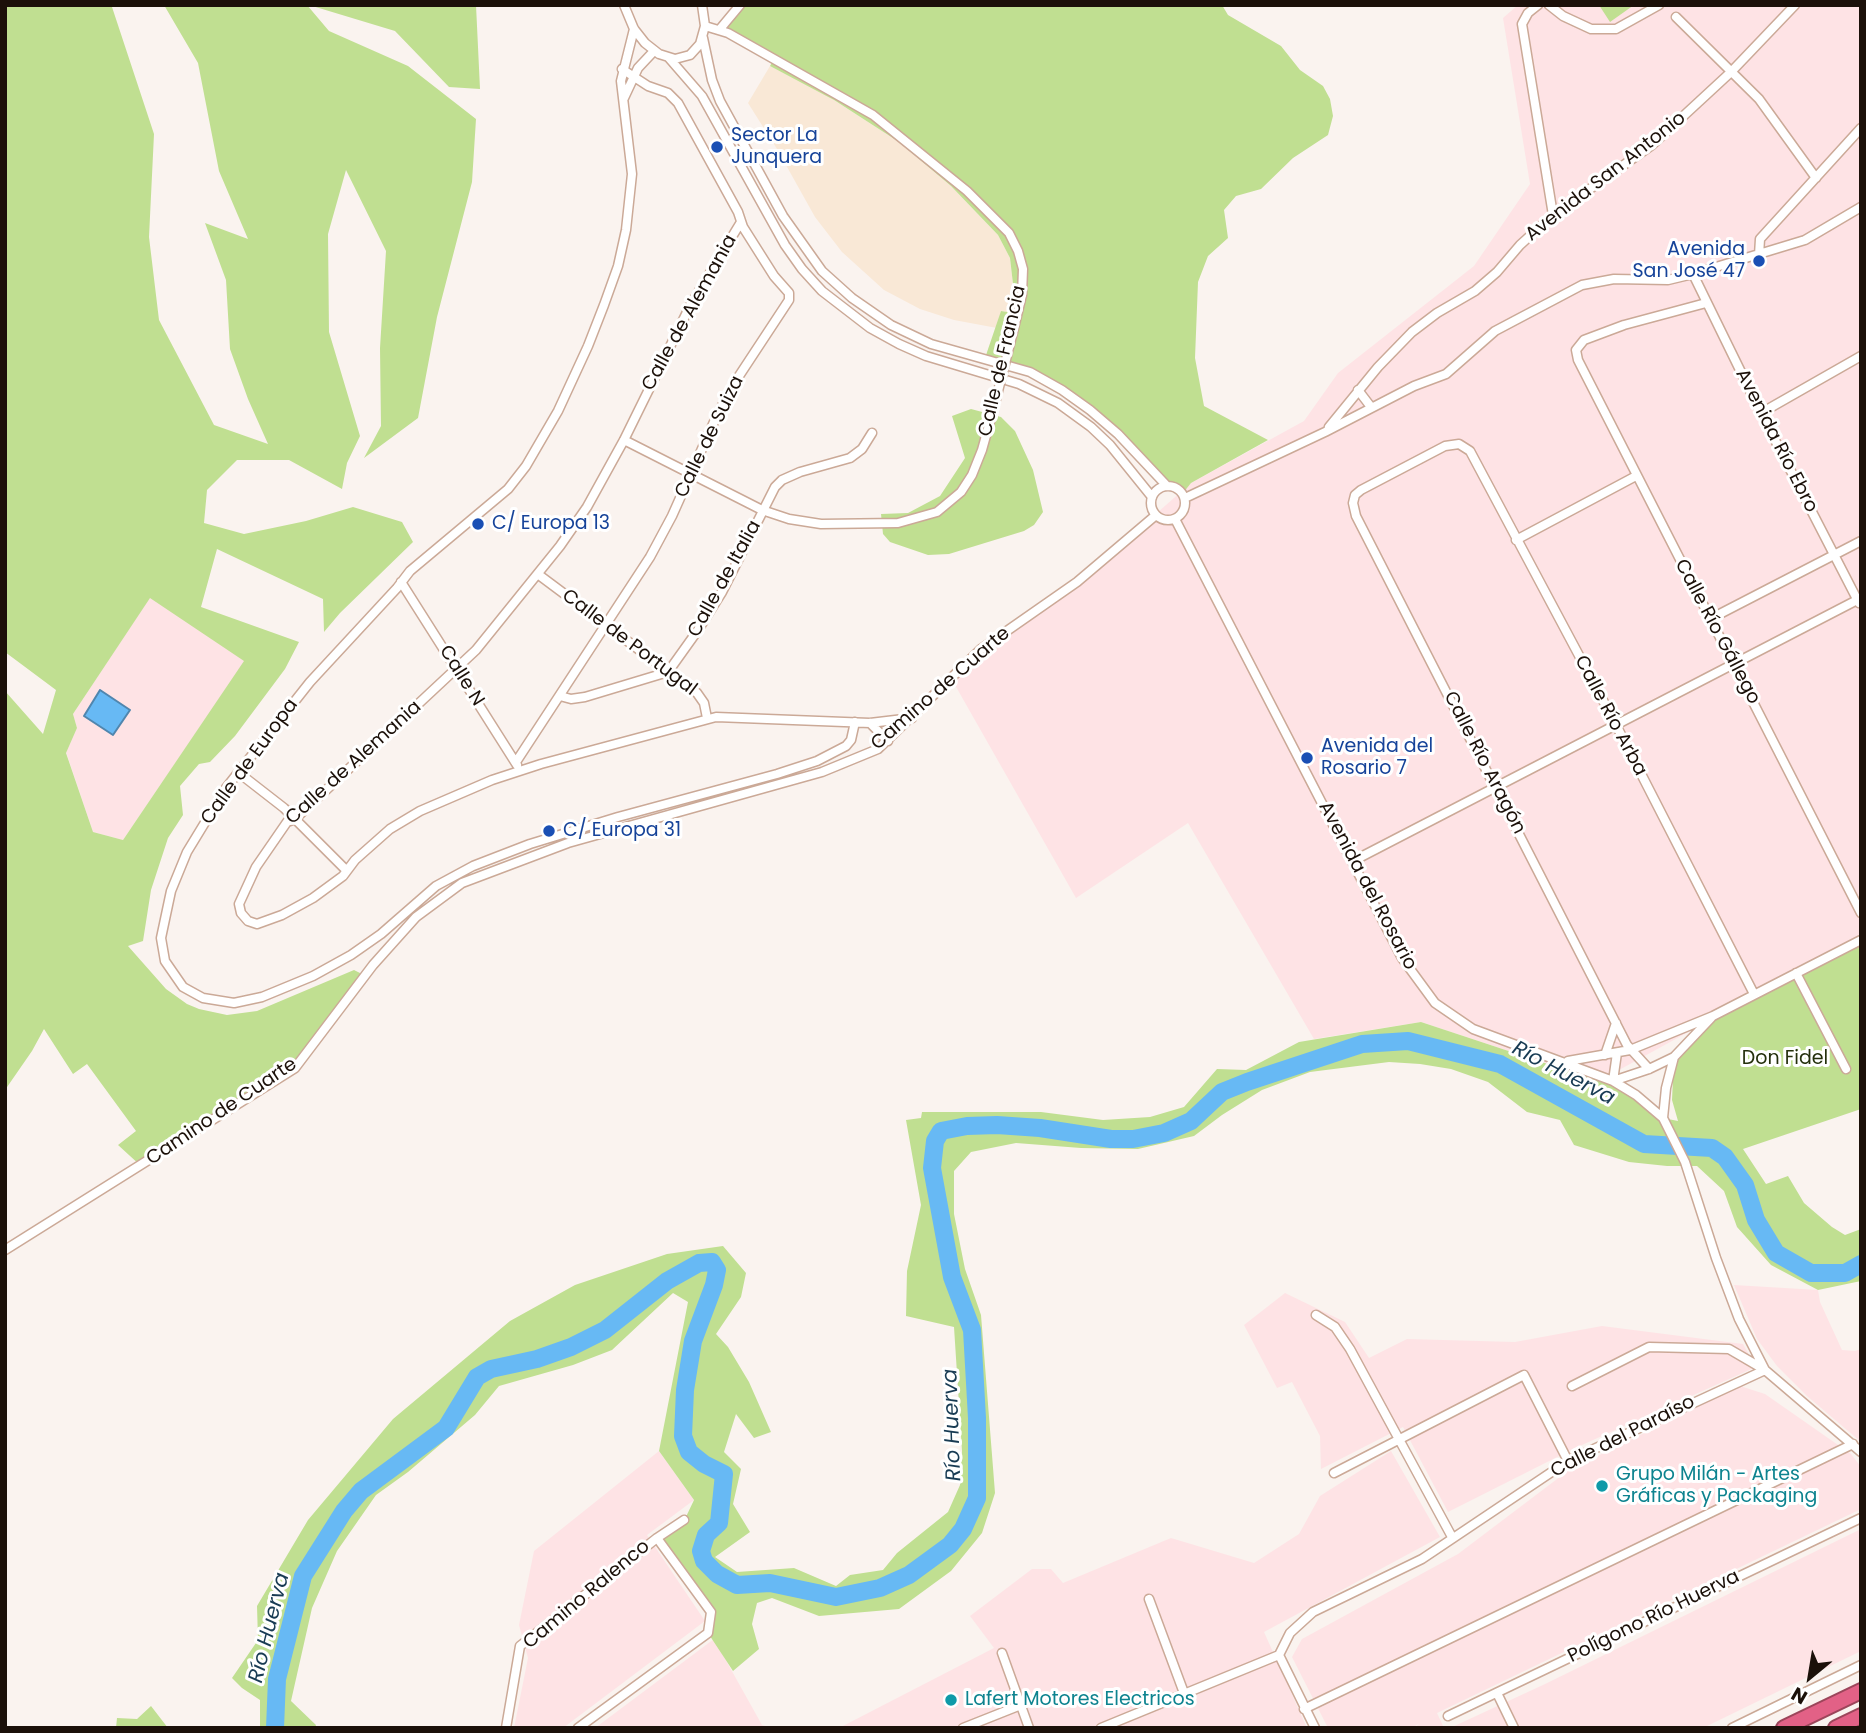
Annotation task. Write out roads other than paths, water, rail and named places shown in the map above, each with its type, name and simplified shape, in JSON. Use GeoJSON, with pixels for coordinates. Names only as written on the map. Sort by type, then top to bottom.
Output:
{"type":"FeatureCollection","features":[{"type":"Feature","properties":{"kind":"highway"},"geometry":{"type":"LineString","coordinates":[[1784,1728],[1861,1691]]}},
{"type":"Feature","properties":{"kind":"highway"},"geometry":{"type":"LineString","coordinates":[[1836,1728],[1861,1716]]}},
{"type":"Feature","properties":{"kind":"street"},"geometry":{"type":"LineString","coordinates":[[624,5],[634,29],[654,51],[669,58],[680,59],[696,50],[703,38],[705,26],[702,5]]}},
{"type":"Feature","properties":{"kind":"street"},"geometry":{"type":"LineString","coordinates":[[726,5],[727,19]]}},
{"type":"Feature","properties":{"kind":"street"},"geometry":{"type":"LineString","coordinates":[[720,29],[740,5]]}},
{"type":"Feature","properties":{"kind":"street"},"geometry":{"type":"LineString","coordinates":[[1538,5],[1528,13],[1522,24],[1553,215]]}},
{"type":"Feature","properties":{"kind":"street"},"geometry":{"type":"LineString","coordinates":[[1549,5],[1563,16],[1591,29],[1616,29],[1659,5]]}},
{"type":"Feature","properties":{"kind":"street","name":"Avenida San Antonio"},"geometry":{"type":"LineString","coordinates":[[1325,432],[1412,332],[1437,313],[1475,291],[1553,215],[1652,145],[1731,72],[1794,5]]}},
{"type":"Feature","properties":{"kind":"street"},"geometry":{"type":"LineString","coordinates":[[1676,17],[1765,107],[1816,178]]}},
{"type":"Feature","properties":{"kind":"street","name":"Calle de Francia"},"geometry":{"type":"LineString","coordinates":[[624,440],[692,472],[762,510],[789,519],[821,524],[898,523],[929,515],[949,504],[972,475],[994,407],[1022,295],[1023,269],[1009,233],[967,191],[873,115],[720,29],[705,26]]}},
{"type":"Feature","properties":{"kind":"street","name":"Calle de Europa"},"geometry":{"type":"LineString","coordinates":[[634,29],[621,80],[624,119],[631,156],[626,230],[618,266],[596,328],[573,380],[526,466],[501,496],[425,558],[401,582],[310,681],[218,800],[187,852],[171,891],[161,938],[165,961],[183,987],[203,998],[225,1003],[262,997],[335,964],[381,934],[436,886],[473,866],[530,844],[618,817],[817,761],[846,746],[855,722]]}},
{"type":"Feature","properties":{"kind":"street"},"geometry":{"type":"LineString","coordinates":[[703,38],[712,80],[720,101],[783,216],[822,271],[852,298],[891,325],[931,344],[1030,372],[1090,410],[1118,434],[1167,486],[1178,489],[1185,498],[1183,513],[1175,519],[1165,520],[1156,515],[1152,507],[1152,497],[1158,489],[1167,486]]}},
{"type":"Feature","properties":{"kind":"street","name":"Calle de Europa"},"geometry":{"type":"LineString","coordinates":[[624,98],[642,63],[654,51]]}},
{"type":"Feature","properties":{"kind":"street"},"geometry":{"type":"LineString","coordinates":[[669,58],[702,96],[785,245],[822,291],[870,328],[899,345],[926,356],[1019,384],[1058,403],[1110,445],[1152,497]]}},
{"type":"Feature","properties":{"kind":"street","name":"Calle de Suiza"},"geometry":{"type":"LineString","coordinates":[[517,767],[650,557],[718,414],[737,379],[789,300],[789,293],[762,258],[741,222],[678,103],[664,90],[648,86],[622,69]]}},
{"type":"Feature","properties":{"kind":"street"},"geometry":{"type":"LineString","coordinates":[[624,98],[639,88],[648,86]]}},
{"type":"Feature","properties":{"kind":"street"},"geometry":{"type":"LineString","coordinates":[[1759,256],[1760,239],[1861,128]]}},
{"type":"Feature","properties":{"kind":"street"},"geometry":{"type":"LineString","coordinates":[[1185,498],[1325,432],[1371,407],[1446,374],[1495,331],[1581,285],[1614,279],[1668,280],[1759,256],[1805,240],[1861,207]]}},
{"type":"Feature","properties":{"kind":"street","name":"Calle de Alemania"},"geometry":{"type":"LineString","coordinates":[[741,222],[691,304],[624,440],[587,507],[539,575],[494,631],[457,669],[295,819],[287,822],[272,842],[243,894],[239,904],[241,913],[248,921],[257,924],[282,915],[313,898],[343,876],[346,870],[390,829],[420,811],[517,767],[706,718],[870,723],[912,718]]}},
{"type":"Feature","properties":{"kind":"street","name":"Avenida Río Ebro"},"geometry":{"type":"LineString","coordinates":[[1693,274],[1760,413],[1860,602]]}},
{"type":"Feature","properties":{"kind":"street","name":"Calle Río Gállego"},"geometry":{"type":"LineString","coordinates":[[1706,303],[1624,325],[1584,340],[1576,350],[1578,360],[1861,913]]}},
{"type":"Feature","properties":{"kind":"street"},"geometry":{"type":"LineString","coordinates":[[1760,413],[1861,356]]}},
{"type":"Feature","properties":{"kind":"street"},"geometry":{"type":"LineString","coordinates":[[1359,390],[1371,407]]}},
{"type":"Feature","properties":{"kind":"street","name":"Calle de Italia"},"geometry":{"type":"LineString","coordinates":[[668,672],[722,592],[770,493],[782,480],[800,472],[850,458],[863,449],[873,433]]}},
{"type":"Feature","properties":{"kind":"street","name":"Calle Río Aragón"},"geometry":{"type":"LineString","coordinates":[[1459,444],[1445,446],[1361,489],[1355,495],[1353,503],[1356,516],[1630,1050],[1649,1069]]}},
{"type":"Feature","properties":{"kind":"street","name":"Calle Río Arba"},"geometry":{"type":"LineString","coordinates":[[1459,444],[1472,455],[1615,723],[1754,994]]}},
{"type":"Feature","properties":{"kind":"street"},"geometry":{"type":"LineString","coordinates":[[1516,540],[1636,476]]}},
{"type":"Feature","properties":{"kind":"street","name":"Camino de Cuarte"},"geometry":{"type":"LineString","coordinates":[[5,1250],[295,1068],[381,955],[416,917],[461,883],[568,843],[822,772],[878,749],[981,649],[1077,583],[1156,515]]}},
{"type":"Feature","properties":{"kind":"street","name":"Avenida del Rosario"},"geometry":{"type":"LineString","coordinates":[[1175,519],[1402,958],[1435,1003],[1473,1029],[1613,1081],[1636,1095],[1663,1118],[1685,1162],[1734,1307],[1765,1370],[1861,1452]]}},
{"type":"Feature","properties":{"kind":"street"},"geometry":{"type":"LineString","coordinates":[[1710,619],[1861,541]]}},
{"type":"Feature","properties":{"kind":"street","name":"Calle de Portugal"},"geometry":{"type":"LineString","coordinates":[[539,575],[701,697],[705,703],[706,718]]}},
{"type":"Feature","properties":{"kind":"street","name":"Calle N"},"geometry":{"type":"LineString","coordinates":[[401,582],[517,767]]}},
{"type":"Feature","properties":{"kind":"street"},"geometry":{"type":"LineString","coordinates":[[1353,860],[1615,723],[1860,602]]}},
{"type":"Feature","properties":{"kind":"street"},"geometry":{"type":"LineString","coordinates":[[560,696],[571,699],[585,697],[668,672]]}},
{"type":"Feature","properties":{"kind":"street"},"geometry":{"type":"LineString","coordinates":[[884,721],[896,733]]}},
{"type":"Feature","properties":{"kind":"street"},"geometry":{"type":"LineString","coordinates":[[870,723],[888,741]]}},
{"type":"Feature","properties":{"kind":"street"},"geometry":{"type":"LineString","coordinates":[[239,773],[295,819],[346,870]]}},
{"type":"Feature","properties":{"kind":"street"},"geometry":{"type":"LineString","coordinates":[[1565,1062],[1630,1050],[1713,1016],[1861,940]]}},
{"type":"Feature","properties":{"kind":"street"},"geometry":{"type":"LineString","coordinates":[[1796,973],[1846,1069]]}},
{"type":"Feature","properties":{"kind":"street"},"geometry":{"type":"LineString","coordinates":[[1617,1053],[1613,1081],[1674,1057],[1713,1016]]}},
{"type":"Feature","properties":{"kind":"street"},"geometry":{"type":"LineString","coordinates":[[1605,1055],[1616,1023]]}},
{"type":"Feature","properties":{"kind":"street"},"geometry":{"type":"LineString","coordinates":[[1663,1118],[1674,1057]]}},
{"type":"Feature","properties":{"kind":"street"},"geometry":{"type":"LineString","coordinates":[[1315,1315],[1335,1327],[1400,1438],[1452,1537]]}},
{"type":"Feature","properties":{"kind":"street"},"geometry":{"type":"LineString","coordinates":[[1572,1386],[1649,1347],[1729,1349],[1765,1370]]}},
{"type":"Feature","properties":{"kind":"street","name":"Calle del Paraíso"},"geometry":{"type":"LineString","coordinates":[[1279,1656],[1290,1633],[1313,1612],[1422,1559],[1568,1461],[1765,1370]]}},
{"type":"Feature","properties":{"kind":"street"},"geometry":{"type":"LineString","coordinates":[[1334,1473],[1524,1375],[1568,1461]]}},
{"type":"Feature","properties":{"kind":"street"},"geometry":{"type":"LineString","coordinates":[[1304,1709],[1853,1444]]}},
{"type":"Feature","properties":{"kind":"street","name":"Polígono Río Huerva"},"geometry":{"type":"LineString","coordinates":[[1448,1716],[1861,1518]]}},
{"type":"Feature","properties":{"kind":"street","name":"Camino Ralenco"},"geometry":{"type":"LineString","coordinates":[[506,1728],[520,1646],[656,1538],[684,1521]]}},
{"type":"Feature","properties":{"kind":"street"},"geometry":{"type":"LineString","coordinates":[[578,1728],[708,1633],[711,1612],[656,1538]]}},
{"type":"Feature","properties":{"kind":"street"},"geometry":{"type":"LineString","coordinates":[[1149,1599],[1184,1693]]}},
{"type":"Feature","properties":{"kind":"street"},"geometry":{"type":"LineString","coordinates":[[1002,1653],[1029,1728]]}},
{"type":"Feature","properties":{"kind":"street"},"geometry":{"type":"LineString","coordinates":[[1101,1728],[1279,1656],[1315,1728]]}},
{"type":"Feature","properties":{"kind":"street"},"geometry":{"type":"LineString","coordinates":[[1732,1728],[1861,1665]]}},
{"type":"Feature","properties":{"kind":"street"},"geometry":{"type":"LineString","coordinates":[[1497,1693],[1514,1728]]}},
{"type":"Feature","properties":{"kind":"street"},"geometry":{"type":"LineString","coordinates":[[963,1728],[1021,1705]]}},
{"type":"Feature","properties":{"kind":"water"},"geometry":{"type":"Polygon","coordinates":[[[100,690],[130,710],[113,735],[84,716],[100,690]]]}},
{"type":"Feature","properties":{"kind":"waterway","name":"Río Huerva"},"geometry":{"type":"LineString","coordinates":[[275,1728],[277,1679],[303,1576],[344,1511],[361,1491],[446,1428],[477,1377],[491,1369],[537,1359],[571,1347],[605,1330],[667,1281],[699,1263],[712,1262],[717,1270],[693,1341],[685,1390],[683,1436],[689,1452],[704,1464],[724,1474],[719,1523],[706,1535],[701,1551],[704,1561],[717,1574],[737,1585],[770,1583],[836,1597],[880,1588],[909,1575],[950,1545],[963,1529],[977,1498],[977,1418],[972,1330],[952,1277],[932,1168],[935,1141],[941,1131],[967,1126],[997,1125],[1040,1128],[1111,1139],[1133,1139],[1164,1133],[1191,1121],[1222,1092],[1247,1082],[1362,1044],[1408,1041],[1500,1064],[1644,1144],[1712,1148],[1725,1157],[1745,1185],[1756,1220],[1776,1253],[1811,1273],[1845,1273],[1861,1264]]}},
{"type":"Feature","properties":{"kind":"place","name":"Sector La Junquera"},"geometry":{"type":"Point","coordinates":[717,147]}},
{"type":"Feature","properties":{"kind":"place","name":"Avenida San José 47"},"geometry":{"type":"Point","coordinates":[1759,261]}},
{"type":"Feature","properties":{"kind":"place","name":"C/ Europa 13"},"geometry":{"type":"Point","coordinates":[478,524]}},
{"type":"Feature","properties":{"kind":"place","name":"Avenida del Rosario 7"},"geometry":{"type":"Point","coordinates":[1307,758]}},
{"type":"Feature","properties":{"kind":"place","name":"C/ Europa 31"},"geometry":{"type":"Point","coordinates":[549,831]}},
{"type":"Feature","properties":{"kind":"place","name":"Grupo Milán - Artes Gráficas y Packaging"},"geometry":{"type":"Point","coordinates":[1602,1486]}},
{"type":"Feature","properties":{"kind":"place","name":"Lafert Motores Electricos"},"geometry":{"type":"Point","coordinates":[951,1700]}},
{"type":"Feature","properties":{"kind":"park label","name":"Don Fidel"},"geometry":{"type":"Point","coordinates":[1785,1059]}}]}
